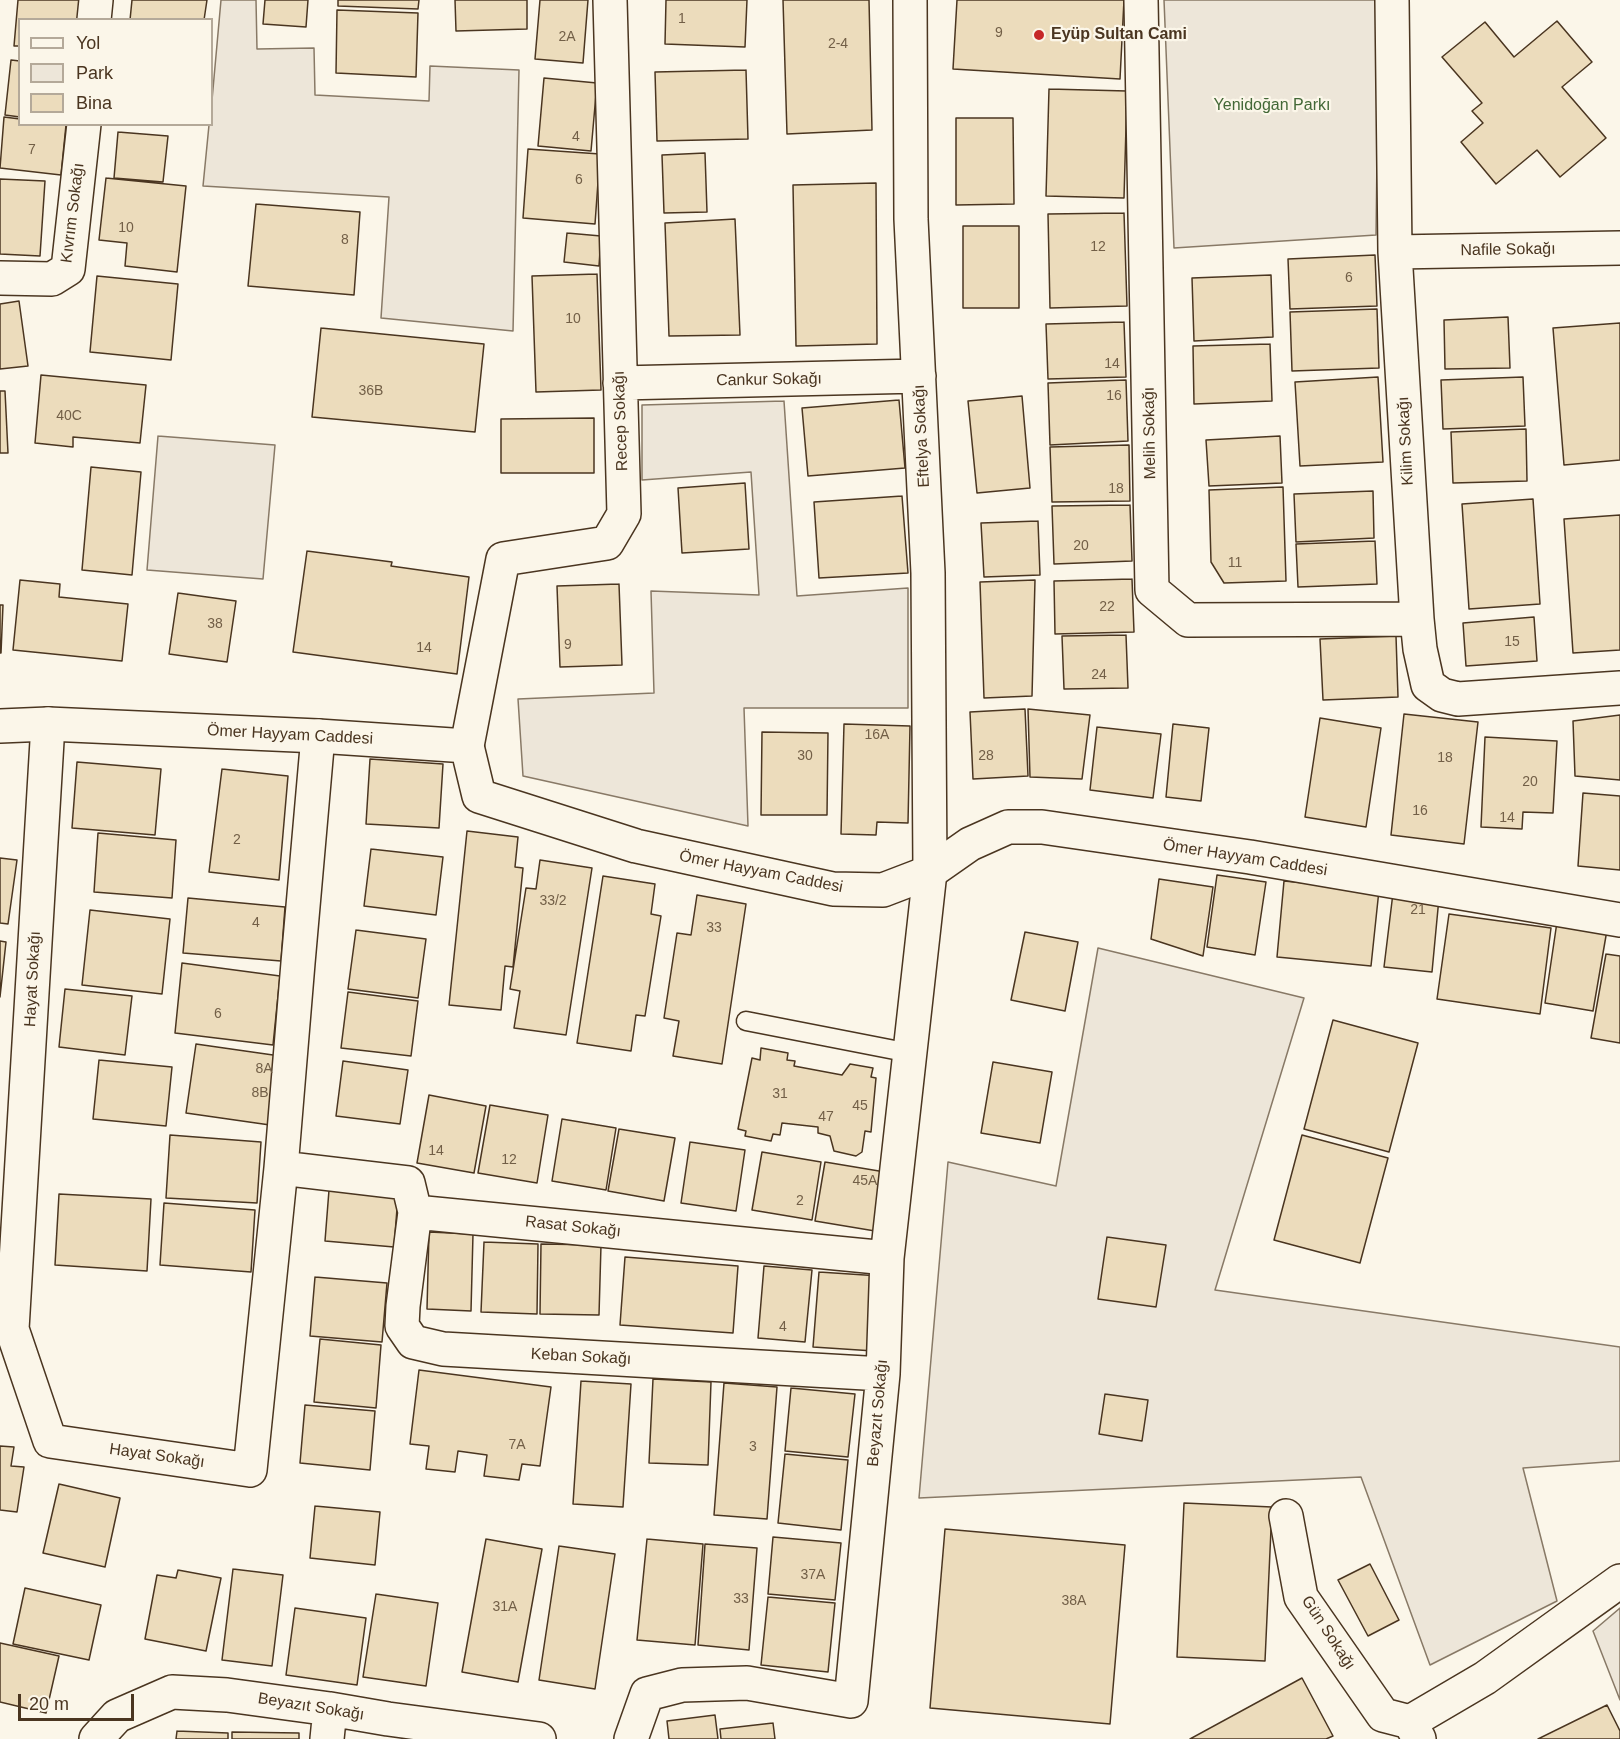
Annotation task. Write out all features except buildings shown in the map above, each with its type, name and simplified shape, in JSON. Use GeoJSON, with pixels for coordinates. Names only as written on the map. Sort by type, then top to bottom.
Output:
{"type":"FeatureCollection","features":[{"type":"Feature","properties":{"kind":"street"},"geometry":{"type":"LineString","coordinates":[[94,18],[96,0]]}},
{"type":"Feature","properties":{"kind":"street","name":"Recep Sokağı"},"geometry":{"type":"LineString","coordinates":[[467,746],[503,559],[607,543],[624,513],[610,0]]}},
{"type":"Feature","properties":{"kind":"street","name":"Eftelya Sokağı"},"geometry":{"type":"LineString","coordinates":[[910,0],[911,219],[928,573],[930,872]]}},
{"type":"Feature","properties":{"kind":"street","name":"Melih Sokağı"},"geometry":{"type":"LineString","coordinates":[[1141,0],[1152,590],[1188,620],[1417,620]]}},
{"type":"Feature","properties":{"kind":"street","name":"Kilim Sokağı"},"geometry":{"type":"LineString","coordinates":[[1392,0],[1395,252],[1417,620],[1420,649],[1428,685],[1442,694],[1458,699],[1620,688]]}},
{"type":"Feature","properties":{"kind":"street","name":"Kıvrım Sokağı"},"geometry":{"type":"LineString","coordinates":[[0,278],[52,279],[68,269],[84,126]]}},
{"type":"Feature","properties":{"kind":"street","name":"Nafile Sokağı"},"geometry":{"type":"LineString","coordinates":[[1395,252],[1620,248]]}},
{"type":"Feature","properties":{"kind":"street","name":"Cankur Sokağı"},"geometry":{"type":"LineString","coordinates":[[620,383],[919,376]]}},
{"type":"Feature","properties":{"kind":"street","name":"Ömer Hayyam Caddesi"},"geometry":{"type":"LineString","coordinates":[[0,726],[48,724],[318,736],[467,746],[479,796],[636,846],[833,889],[883,890],[930,872],[970,844],[1008,827],[1042,827],[1250,857],[1620,920]]}},
{"type":"Feature","properties":{"kind":"street","name":"Hayat Sokağı"},"geometry":{"type":"LineString","coordinates":[[48,724],[6,1329],[50,1441],[250,1470],[281,1168],[318,736]]}},
{"type":"Feature","properties":{"kind":"street","name":"Beyazıt Sokağı"},"geometry":{"type":"LineString","coordinates":[[631,1739],[647,1694],[682,1685],[747,1683],[851,1701],[883,1374],[887,1258],[930,872]]}},
{"type":"Feature","properties":{"kind":"street"},"geometry":{"type":"LineString","coordinates":[[281,1168],[408,1183],[415,1212]]}},
{"type":"Feature","properties":{"kind":"street","name":"Rasat Sokağı"},"geometry":{"type":"LineString","coordinates":[[415,1212],[887,1258]]}},
{"type":"Feature","properties":{"kind":"street","name":"Keban Sokağı"},"geometry":{"type":"LineString","coordinates":[[415,1212],[402,1326],[414,1342],[443,1349],[883,1374]]}},
{"type":"Feature","properties":{"kind":"street","name":"Gün Sokağı"},"geometry":{"type":"LineString","coordinates":[[1286,1516],[1301,1597],[1383,1715],[1414,1730],[1620,1581]]}},
{"type":"Feature","properties":{"kind":"street","name":"Beyazıt Sokağı"},"geometry":{"type":"LineString","coordinates":[[96,1739],[117,1716],[172,1692],[227,1695],[329,1724],[388,1719],[539,1739]]}},
{"type":"Feature","properties":{"kind":"lane"},"geometry":{"type":"LineString","coordinates":[[746,1021],[910,1053]]}},
{"type":"Feature","properties":{"kind":"green space"},"geometry":{"type":"Polygon","coordinates":[[[221,0],[256,0],[257,49],[314,48],[315,95],[429,101],[430,66],[519,70],[513,331],[381,318],[389,197],[203,186],[209,126],[213,126],[213,89],[221,0]]]}},
{"type":"Feature","properties":{"kind":"green space","name":"Yenidoğan Parkı"},"geometry":{"type":"Polygon","coordinates":[[[1164,0],[1379,0],[1376,235],[1174,248],[1164,0]]]}},
{"type":"Feature","properties":{"kind":"green space"},"geometry":{"type":"Polygon","coordinates":[[[784,401],[797,596],[908,588],[908,708],[744,708],[748,826],[523,776],[518,699],[654,693],[651,591],[759,595],[751,472],[642,480],[642,405],[784,401]]]}},
{"type":"Feature","properties":{"kind":"green space"},"geometry":{"type":"Polygon","coordinates":[[[158,436],[275,445],[263,579],[147,570],[158,436]]]}},
{"type":"Feature","properties":{"kind":"green space"},"geometry":{"type":"Polygon","coordinates":[[[1098,948],[1304,998],[1215,1290],[1620,1347],[1620,1461],[1523,1468],[1557,1601],[1430,1665],[1361,1477],[919,1498],[948,1162],[1056,1186],[1098,948]]]}},
{"type":"Feature","properties":{"kind":"green space"},"geometry":{"type":"Polygon","coordinates":[[[1620,1608],[1620,1700],[1593,1631],[1620,1608]]]}},
{"type":"Feature","properties":{"kind":"place","name":"Eyüp Sultan Cami"},"geometry":{"type":"Point","coordinates":[1039,35]}}]}
